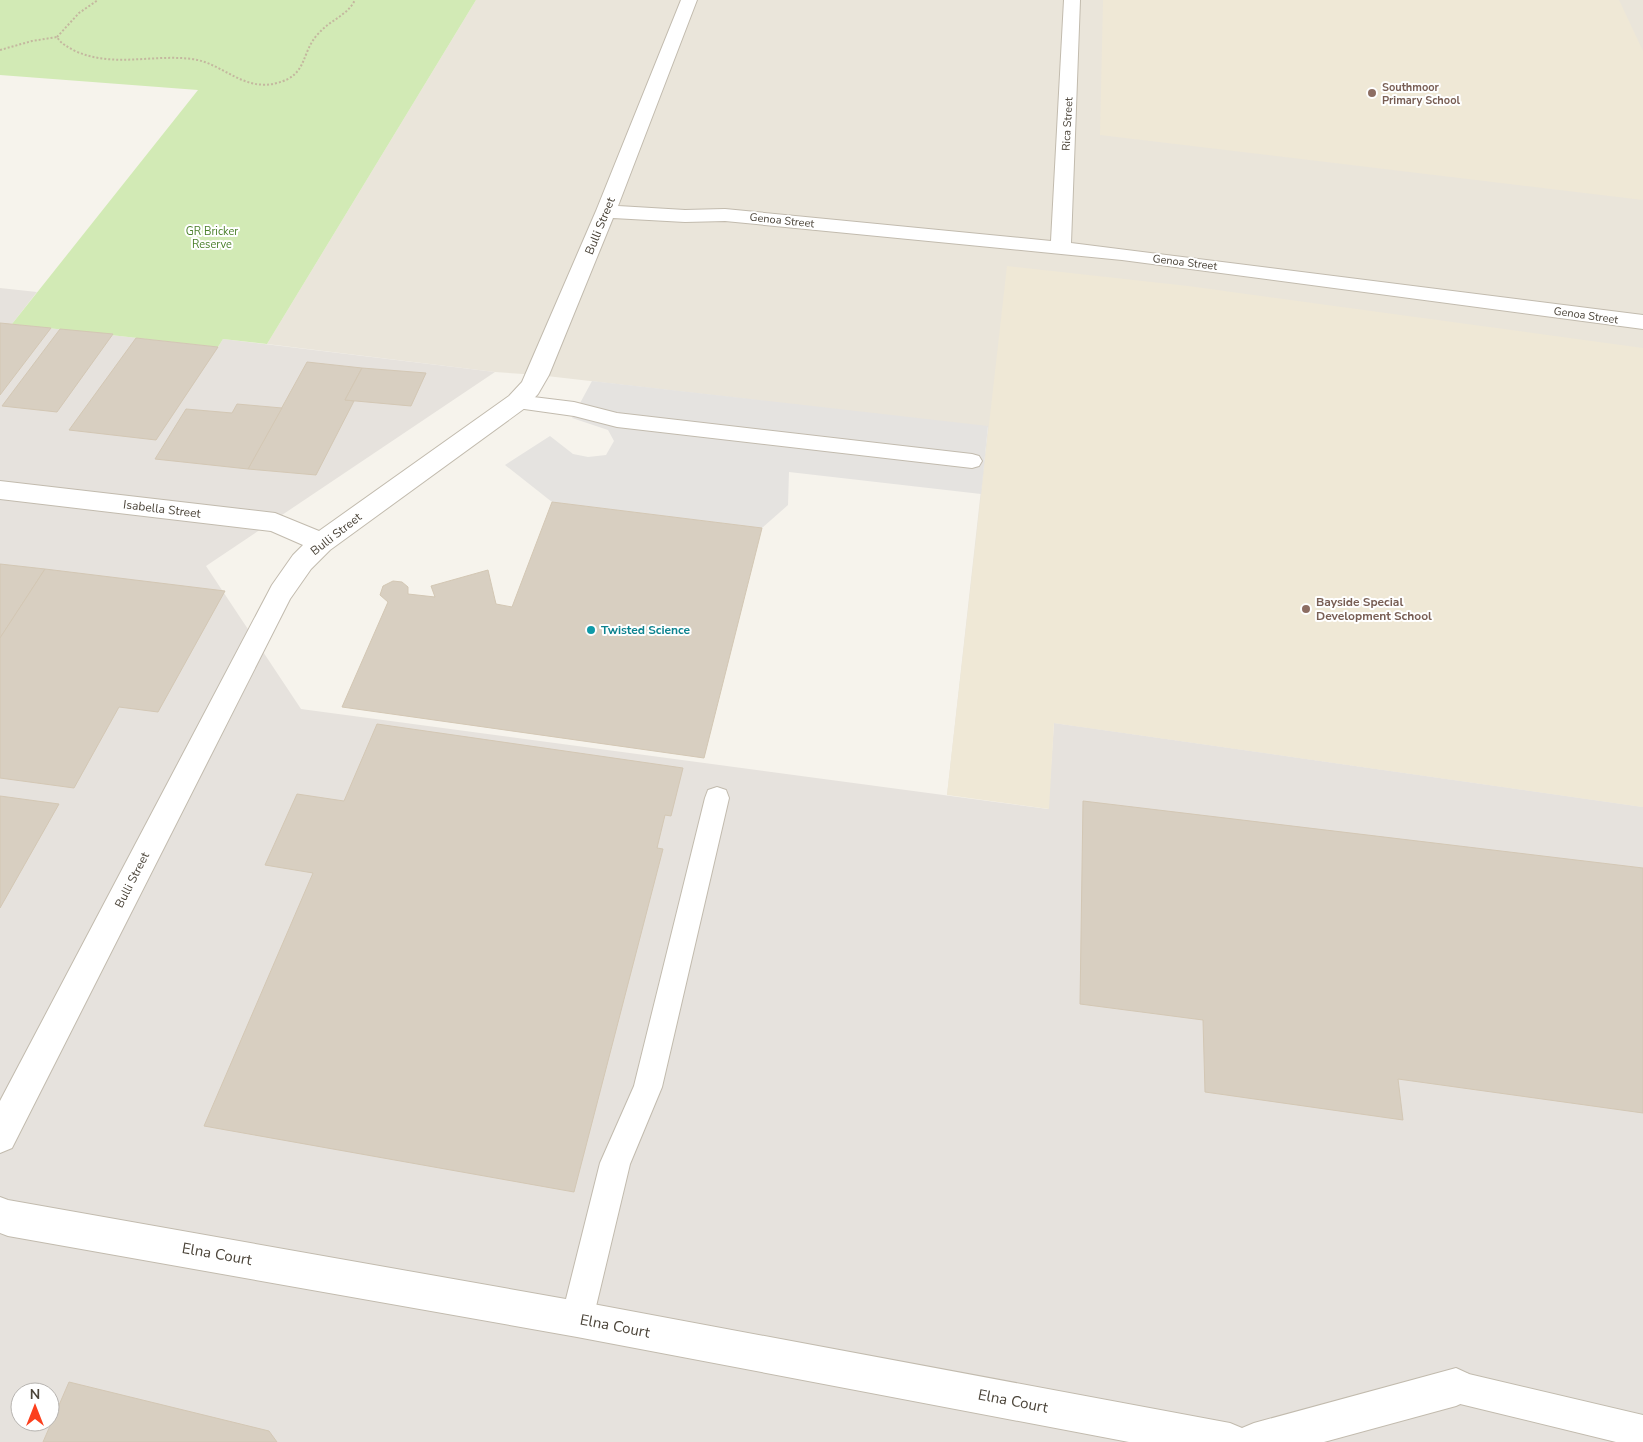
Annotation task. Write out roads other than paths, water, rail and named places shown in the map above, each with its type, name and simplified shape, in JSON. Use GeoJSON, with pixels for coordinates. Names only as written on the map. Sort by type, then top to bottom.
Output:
{"type":"FeatureCollection","features":[{"type":"Feature","properties":{"kind":"street","name":"Bulli Street"},"geometry":{"type":"LineString","coordinates":[[0,1136],[281,592],[302,562],[321,543],[517,402],[530,388],[538,375],[609,204],[689,0]]}},
{"type":"Feature","properties":{"kind":"street","name":"Rica Street"},"geometry":{"type":"LineString","coordinates":[[1060,248],[1072,0]]}},
{"type":"Feature","properties":{"kind":"street","name":"Genoa Street"},"geometry":{"type":"LineString","coordinates":[[609,204],[685,216],[725,215],[1060,248],[1200,264],[1643,322]]}},
{"type":"Feature","properties":{"kind":"street","name":"Isabella Street"},"geometry":{"type":"LineString","coordinates":[[0,490],[275,522],[321,543]]}},
{"type":"Feature","properties":{"kind":"street","name":"Elna Court"},"geometry":{"type":"LineString","coordinates":[[0,1215],[8,1218],[577,1319],[1230,1442]]}},
{"type":"Feature","properties":{"kind":"street"},"geometry":{"type":"LineString","coordinates":[[1254,1442],[1456,1387]]}},
{"type":"Feature","properties":{"kind":"lane"},"geometry":{"type":"LineString","coordinates":[[517,402],[574,409],[617,420],[972,461]]}},
{"type":"Feature","properties":{"kind":"lane"},"geometry":{"type":"LineString","coordinates":[[577,1319],[614,1163],[648,1086],[717,798]]}},
{"type":"Feature","properties":{"kind":"lane"},"geometry":{"type":"LineString","coordinates":[[1456,1387],[1643,1432]]}},
{"type":"Feature","properties":{"kind":"place","name":"Southmoor Primary School"},"geometry":{"type":"Point","coordinates":[1372,93]}},
{"type":"Feature","properties":{"kind":"place","name":"Bayside Special Development School"},"geometry":{"type":"Point","coordinates":[1306,609]}},
{"type":"Feature","properties":{"kind":"place","name":"Twisted Science"},"geometry":{"type":"Point","coordinates":[591,630]}},
{"type":"Feature","properties":{"kind":"park label","name":"GR Bricker Reserve"},"geometry":{"type":"Point","coordinates":[212,237]}}]}
